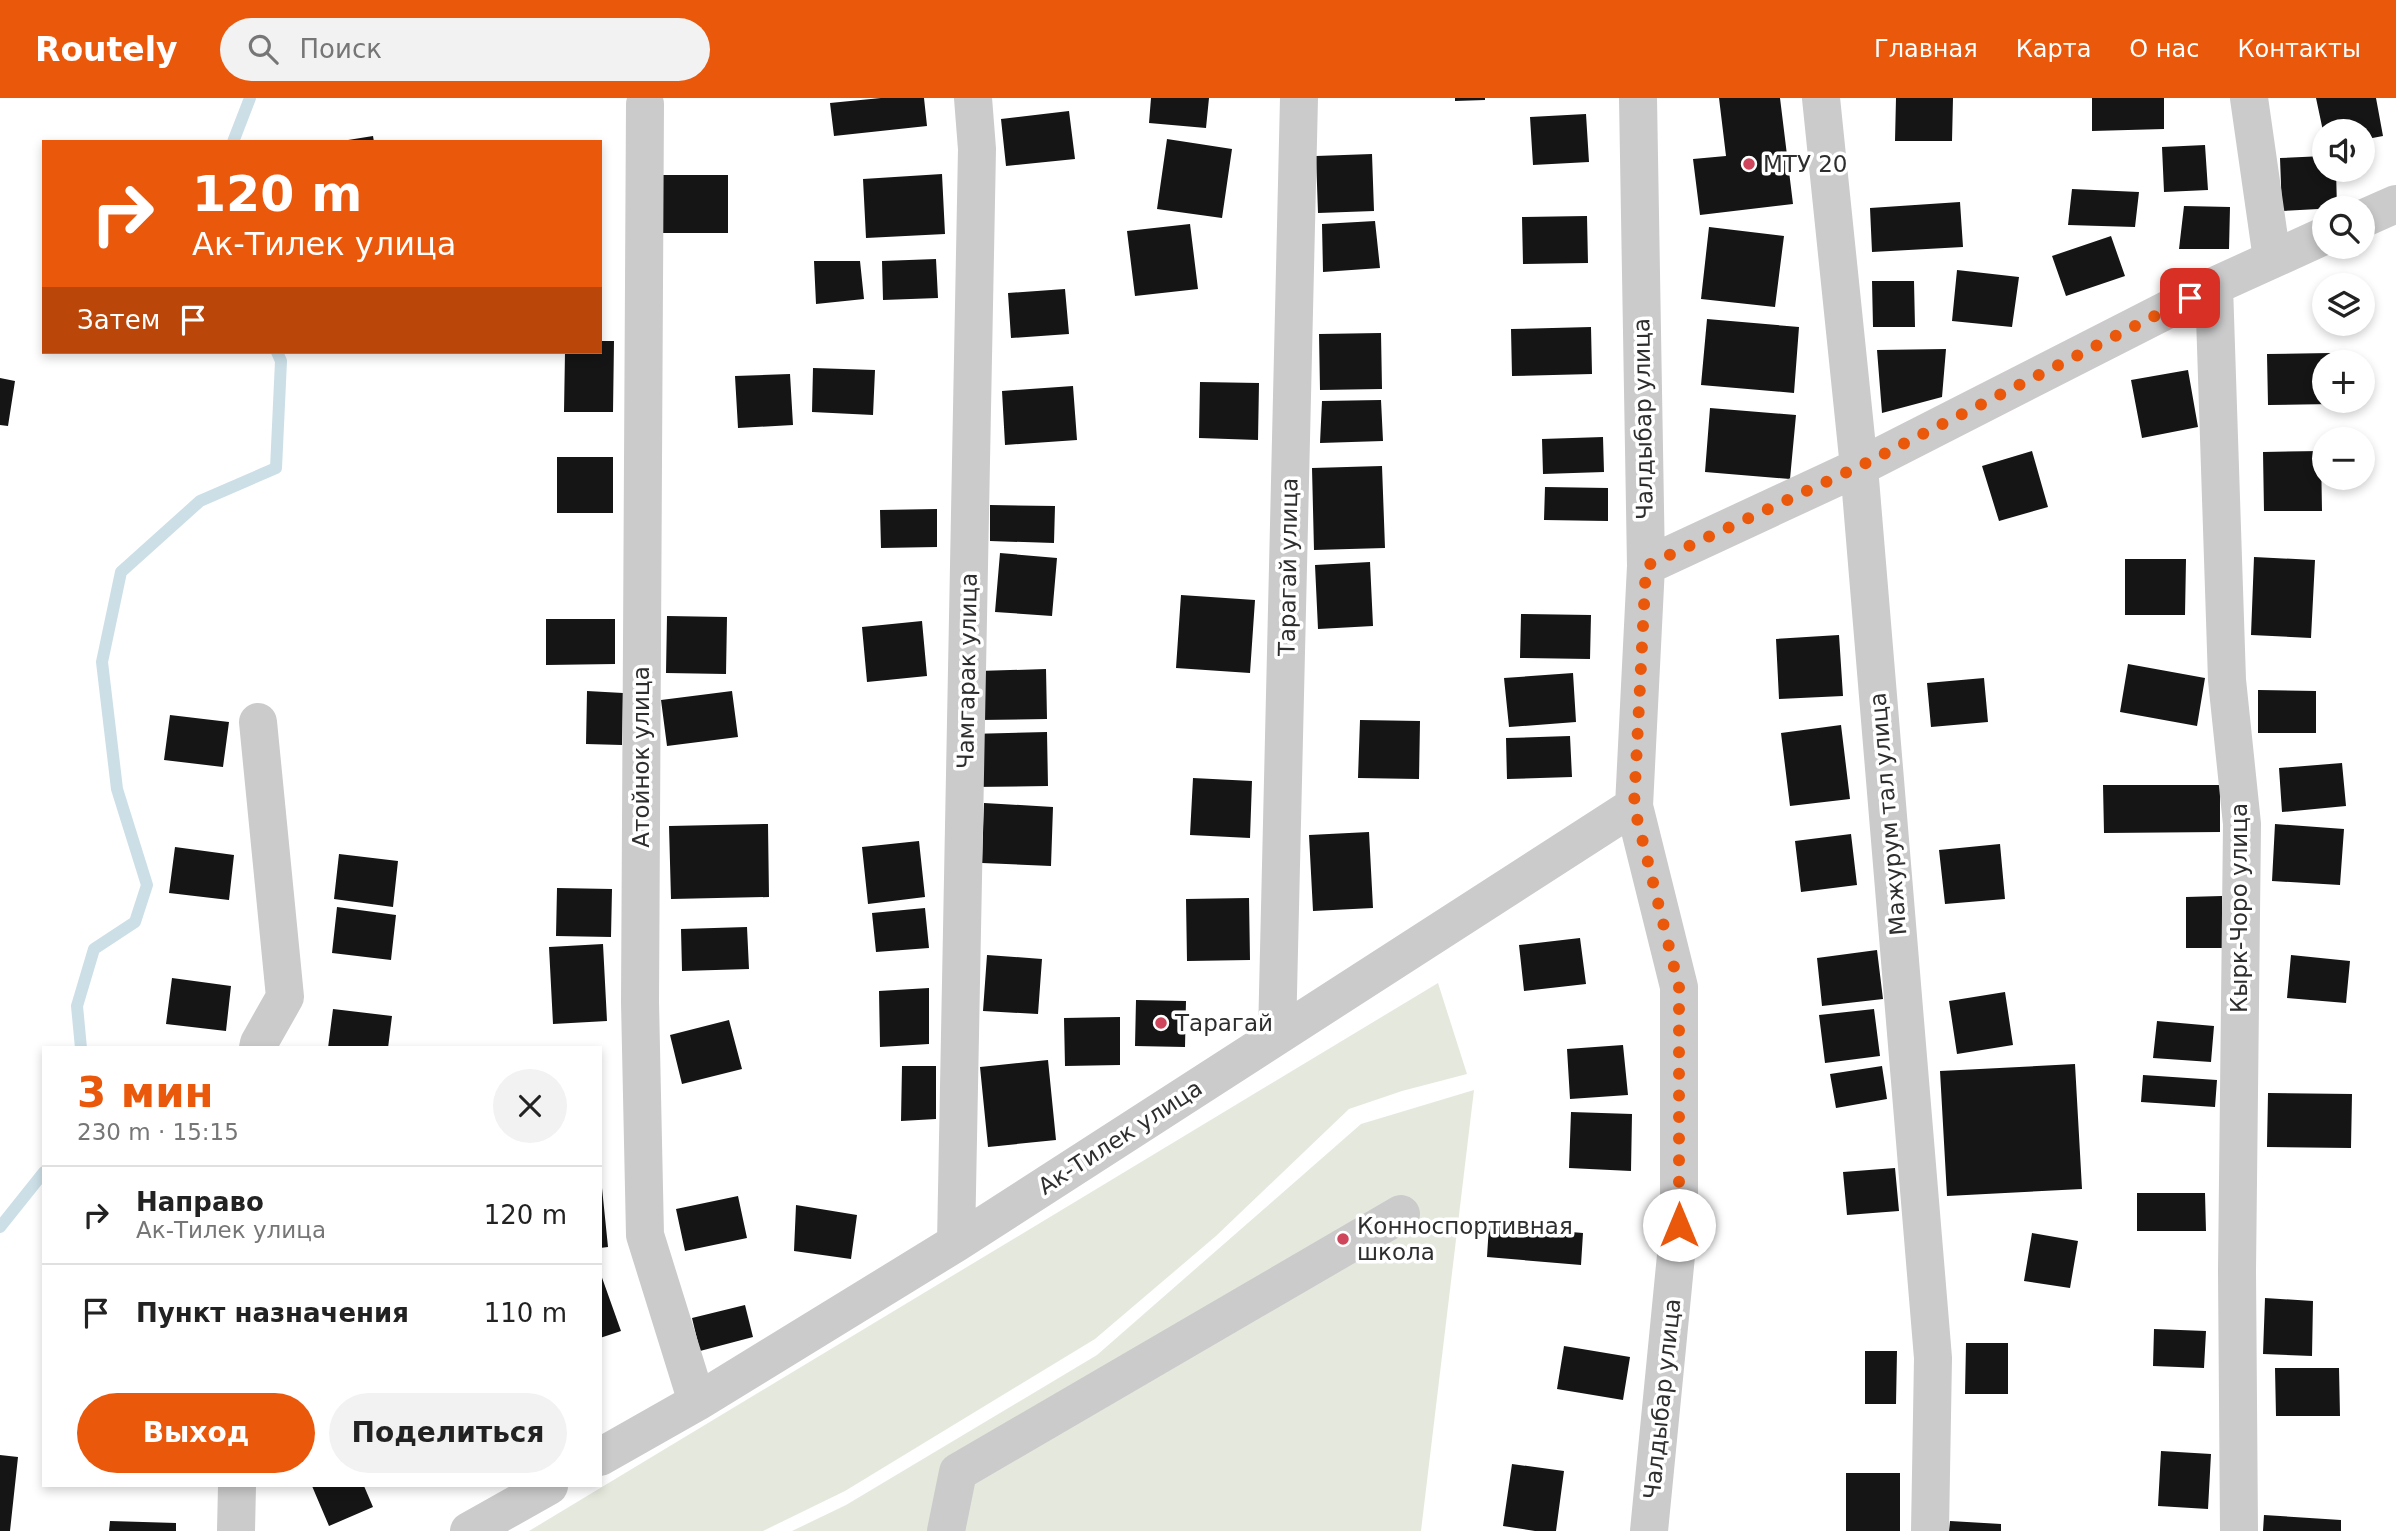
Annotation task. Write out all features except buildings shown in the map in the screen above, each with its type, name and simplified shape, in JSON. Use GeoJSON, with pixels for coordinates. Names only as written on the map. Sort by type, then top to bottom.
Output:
{"type":"FeatureCollection","features":[{"type":"Feature","properties":{"kind":"street","name":"Чамгарак улица"},"geometry":{"type":"LineString","coordinates":[[956,1244],[977,163],[973,98]]}},
{"type":"Feature","properties":{"kind":"street","name":"Тарагай улица"},"geometry":{"type":"LineString","coordinates":[[1277,1036],[1300,98]]}},
{"type":"Feature","properties":{"kind":"street","name":"Чалдыбар улица"},"geometry":{"type":"LineString","coordinates":[[1639,98],[1646,566],[1634,806],[1679,987],[1679,1225],[1649,1531]]}},
{"type":"Feature","properties":{"kind":"street","name":"Мажурум тал улица"},"geometry":{"type":"LineString","coordinates":[[1821,98],[1858,467],[1933,1358],[1930,1531]]}},
{"type":"Feature","properties":{"kind":"street"},"geometry":{"type":"LineString","coordinates":[[2249,98],[2272,259]]}},
{"type":"Feature","properties":{"kind":"street","name":"Атойнок улица"},"geometry":{"type":"LineString","coordinates":[[645,104],[640,988],[645,1235],[697,1402]]}},
{"type":"Feature","properties":{"kind":"street"},"geometry":{"type":"LineString","coordinates":[[2375,213],[2396,204]]}},
{"type":"Feature","properties":{"kind":"street"},"geometry":{"type":"LineString","coordinates":[[1646,566],[1858,467],[2214,286],[2312,241]]}},
{"type":"Feature","properties":{"kind":"street","name":"Кырк-Чоро улица"},"geometry":{"type":"LineString","coordinates":[[2214,286],[2227,680],[2242,824],[2236,1271],[2239,1531]]}},
{"type":"Feature","properties":{"kind":"street"},"geometry":{"type":"LineString","coordinates":[[258,722],[285,997],[258,1046]]}},
{"type":"Feature","properties":{"kind":"street","name":"Ак-Тилек улица"},"geometry":{"type":"LineString","coordinates":[[602,1456],[697,1402],[956,1244],[1634,806]]}},
{"type":"Feature","properties":{"kind":"street"},"geometry":{"type":"LineString","coordinates":[[946,1531],[958,1472],[1401,1214]]}},
{"type":"Feature","properties":{"kind":"street"},"geometry":{"type":"LineString","coordinates":[[236,1531],[237,1487]]}},
{"type":"Feature","properties":{"kind":"street"},"geometry":{"type":"LineString","coordinates":[[468,1531],[547,1487]]}},
{"type":"Feature","properties":{"kind":"shaded area"},"geometry":{"type":"Polygon","coordinates":[[[1438,983],[1467,1074],[1402,1091],[1349,1109],[1216,1236],[1095,1339],[845,1491],[763,1531],[529,1531],[1438,983]]]}},
{"type":"Feature","properties":{"kind":"shaded area","name":"Конноспортивная школа"},"geometry":{"type":"Polygon","coordinates":[[[1474,1090],[1421,1531],[792,1531],[846,1505],[1097,1355],[1361,1124],[1474,1090]]]}},
{"type":"Feature","properties":{"kind":"waterway"},"geometry":{"type":"LineString","coordinates":[[234,140],[250,98]]}},
{"type":"Feature","properties":{"kind":"waterway"},"geometry":{"type":"LineString","coordinates":[[81,1046],[77,1006],[94,949],[135,922],[147,885],[117,789],[102,662],[121,572],[200,501],[276,468],[281,361],[278,354]]}},
{"type":"Feature","properties":{"kind":"waterway"},"geometry":{"type":"LineString","coordinates":[[0,1227],[42,1174]]}},
{"type":"Feature","properties":{"kind":"place","name":"МТУ 20"},"geometry":{"type":"Point","coordinates":[1749,164]}},
{"type":"Feature","properties":{"kind":"place","name":"Тарагай"},"geometry":{"type":"Point","coordinates":[1161,1023]}},
{"type":"Feature","properties":{"kind":"place","name":"Конноспортивная школа"},"geometry":{"type":"Point","coordinates":[1343,1239]}},
{"type":"Feature","properties":{"kind":"route"},"geometry":{"type":"LineString","coordinates":[[1679,1225],[1679,987],[1634,806],[1646,566],[1858,467],[2190,298]]}}]}
